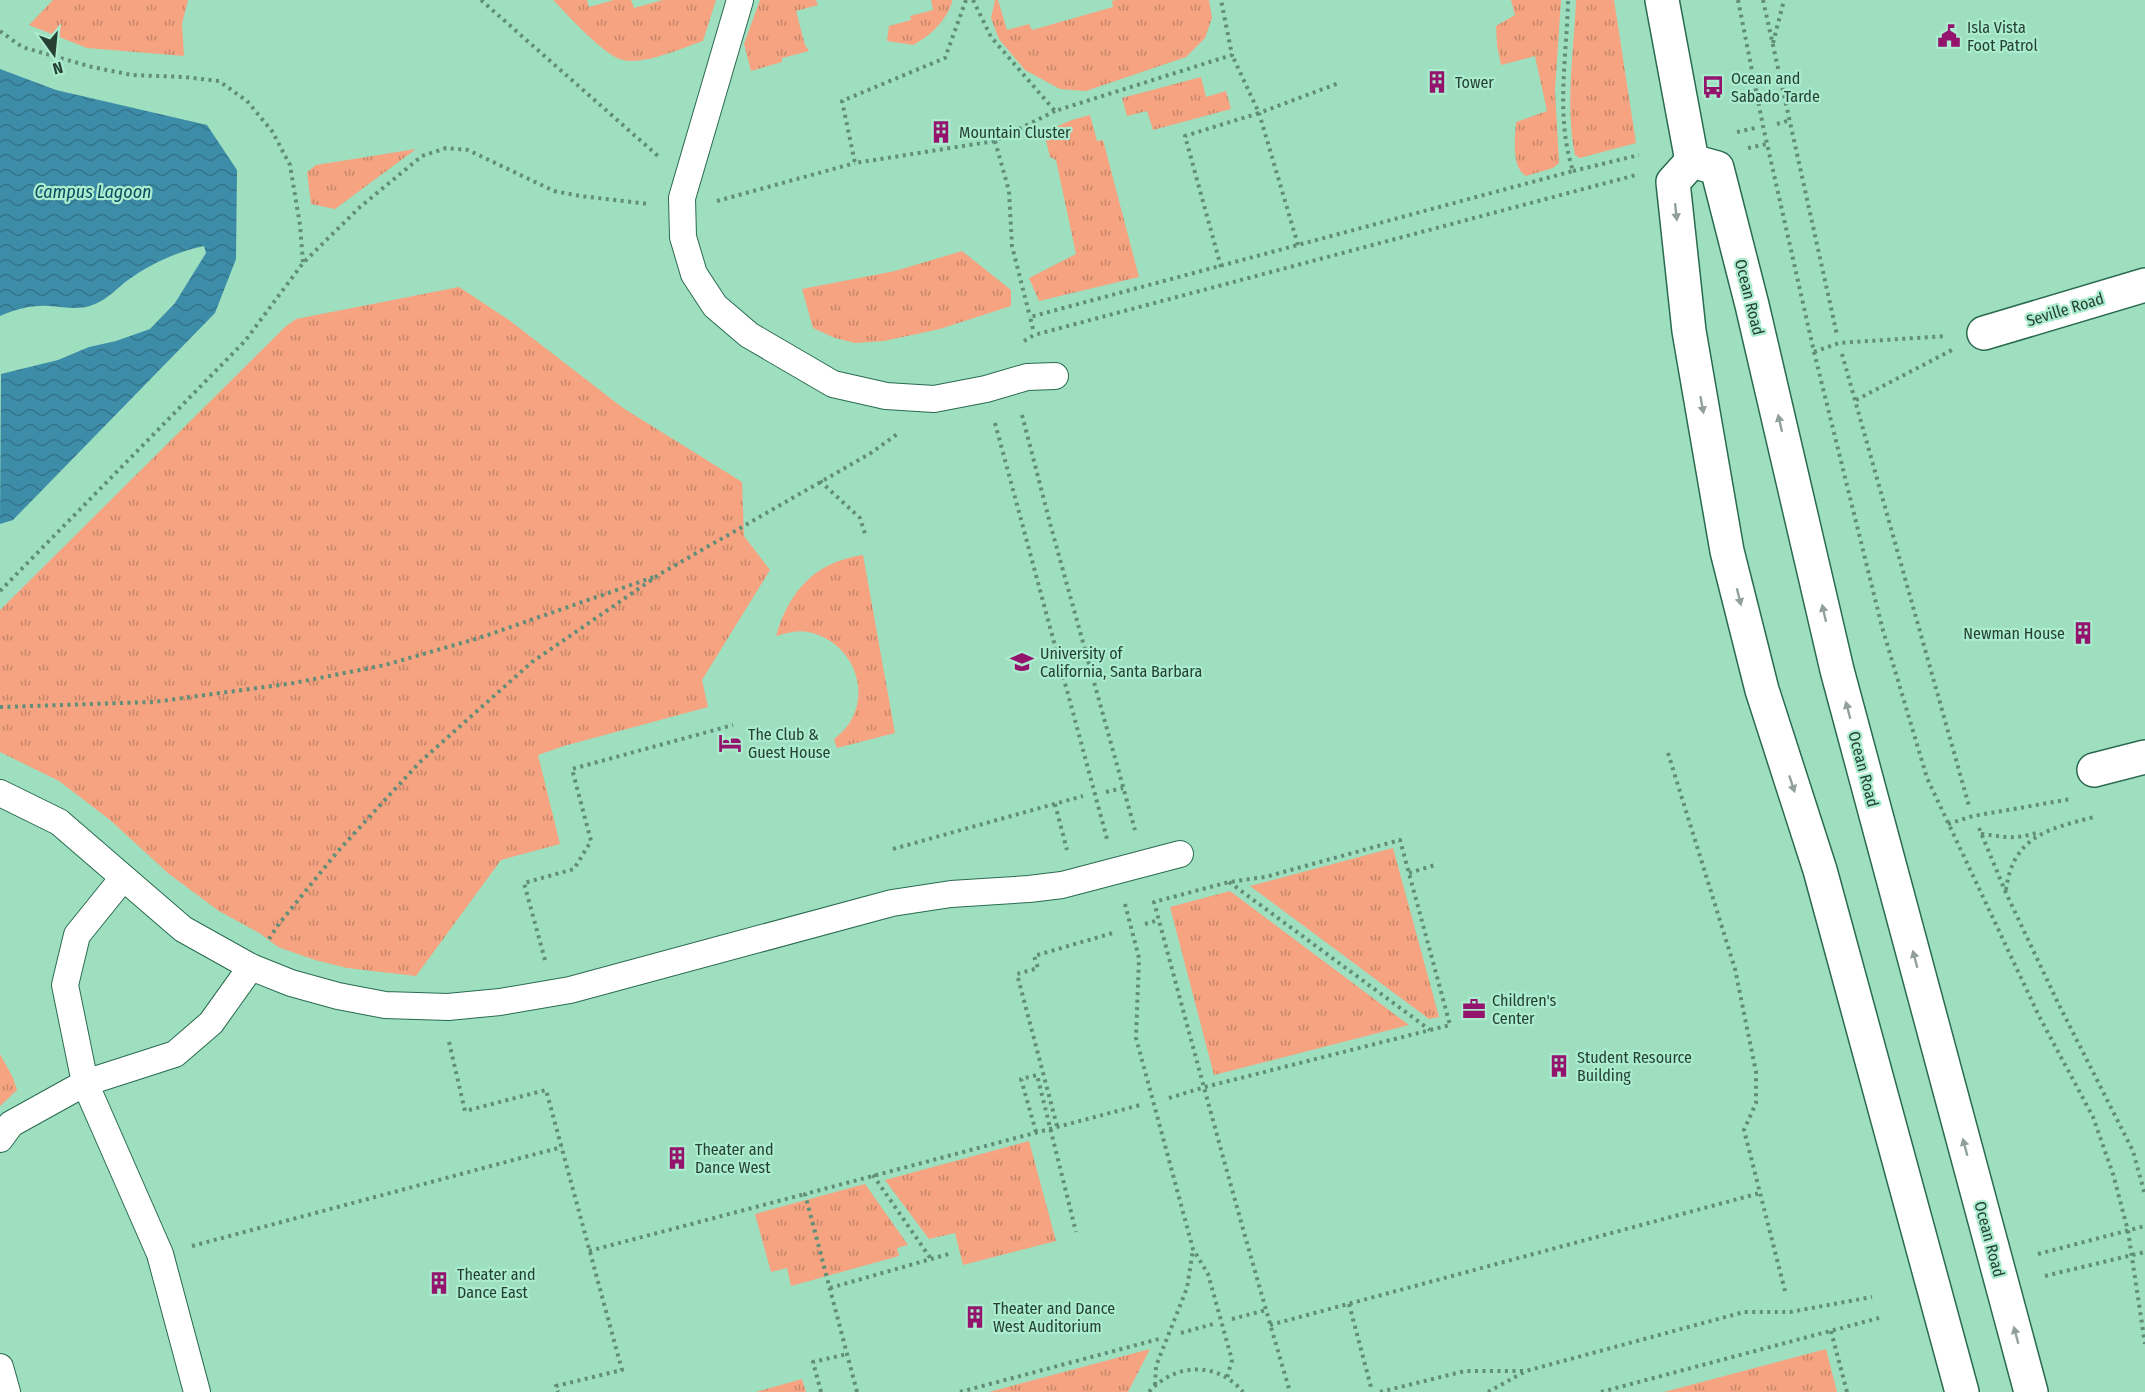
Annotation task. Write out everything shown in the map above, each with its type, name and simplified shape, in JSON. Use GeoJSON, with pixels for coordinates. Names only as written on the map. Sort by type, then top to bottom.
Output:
{"type":"FeatureCollection","features":[{"type":"Feature","properties":{"kind":"street"},"geometry":{"type":"LineString","coordinates":[[1662,0],[1692,161],[1673,182],[1689,331],[1727,551],[1762,690],[1820,870],[1962,1392]]}},
{"type":"Feature","properties":{"kind":"street","name":"Ocean Road"},"geometry":{"type":"LineString","coordinates":[[1692,161],[1717,168],[1752,305],[1837,670],[2031,1392]]}},
{"type":"Feature","properties":{"kind":"street","name":"Seville Road"},"geometry":{"type":"LineString","coordinates":[[1984,333],[2145,285]]}},
{"type":"Feature","properties":{"kind":"street"},"geometry":{"type":"LineString","coordinates":[[2094,771],[2145,757]]}},
{"type":"Feature","properties":{"kind":"lane"},"geometry":{"type":"LineString","coordinates":[[740,0],[682,198],[683,237],[694,274],[715,306],[749,335],[833,384],[886,396],[934,399],[986,389],[1027,377],[1055,376]]}},
{"type":"Feature","properties":{"kind":"lane"},"geometry":{"type":"LineString","coordinates":[[0,793],[59,822],[183,929],[251,967],[291,983],[338,996],[386,1005],[448,1007],[500,1002],[570,990],[892,903],[951,894],[1062,885],[1180,854]]}},
{"type":"Feature","properties":{"kind":"lane"},"geometry":{"type":"LineString","coordinates":[[123,878],[77,935],[65,985],[85,1083],[160,1254],[197,1392]]}},
{"type":"Feature","properties":{"kind":"lane"},"geometry":{"type":"LineString","coordinates":[[0,1138],[11,1124],[85,1083],[175,1054],[211,1023],[251,967]]}},
{"type":"Feature","properties":{"kind":"lane"},"geometry":{"type":"LineString","coordinates":[[0,1367],[7,1392]]}},
{"type":"Feature","properties":{"kind":"path"},"geometry":{"type":"LineString","coordinates":[[481,0],[654,153],[668,163],[691,170]]}},
{"type":"Feature","properties":{"kind":"path"},"geometry":{"type":"LineString","coordinates":[[855,163],[842,101],[945,58],[966,0]]}},
{"type":"Feature","properties":{"kind":"path"},"geometry":{"type":"LineString","coordinates":[[973,0],[991,36],[1055,111]]}},
{"type":"Feature","properties":{"kind":"path"},"geometry":{"type":"LineString","coordinates":[[1221,0],[1232,55],[1259,113],[1298,245]]}},
{"type":"Feature","properties":{"kind":"path"},"geometry":{"type":"LineString","coordinates":[[1568,0],[1562,92],[1567,152],[1573,171]]}},
{"type":"Feature","properties":{"kind":"path"},"geometry":{"type":"LineString","coordinates":[[1738,0],[1767,144],[1814,352],[1882,627],[1927,778],[2039,1016],[2093,1117],[2113,1174],[2128,1231],[2145,1344]]}},
{"type":"Feature","properties":{"kind":"path"},"geometry":{"type":"LineString","coordinates":[[1764,0],[1837,335]]}},
{"type":"Feature","properties":{"kind":"path"},"geometry":{"type":"LineString","coordinates":[[1773,45],[1784,0]]}},
{"type":"Feature","properties":{"kind":"path"},"geometry":{"type":"LineString","coordinates":[[0,31],[22,46],[92,67],[132,75],[184,76],[219,81],[247,101],[272,130],[290,165],[300,225],[303,262]]}},
{"type":"Feature","properties":{"kind":"path"},"geometry":{"type":"LineString","coordinates":[[681,212],[855,163],[995,141],[1055,111],[1232,55]]}},
{"type":"Feature","properties":{"kind":"path"},"geometry":{"type":"LineString","coordinates":[[1221,267],[1185,136],[1259,113],[1339,83]]}},
{"type":"Feature","properties":{"kind":"path"},"geometry":{"type":"LineString","coordinates":[[1777,124],[1790,120]]}},
{"type":"Feature","properties":{"kind":"path"},"geometry":{"type":"LineString","coordinates":[[1737,132],[1755,128]]}},
{"type":"Feature","properties":{"kind":"path"},"geometry":{"type":"LineString","coordinates":[[995,141],[1009,191],[1012,246],[1033,328]]}},
{"type":"Feature","properties":{"kind":"path"},"geometry":{"type":"LineString","coordinates":[[1740,150],[1767,144]]}},
{"type":"Feature","properties":{"kind":"path"},"geometry":{"type":"LineString","coordinates":[[0,591],[245,341],[303,262],[360,207],[422,156],[446,148],[468,150],[554,191],[640,204]]}},
{"type":"Feature","properties":{"kind":"path"},"geometry":{"type":"LineString","coordinates":[[1030,317],[1639,155]]}},
{"type":"Feature","properties":{"kind":"path"},"geometry":{"type":"LineString","coordinates":[[1108,841],[986,389],[992,369],[1005,351],[1034,335],[1643,173]]}},
{"type":"Feature","properties":{"kind":"path"},"geometry":{"type":"LineString","coordinates":[[1814,352],[1839,343],[1984,333]]}},
{"type":"Feature","properties":{"kind":"path"},"geometry":{"type":"LineString","coordinates":[[1856,400],[1984,333]]}},
{"type":"Feature","properties":{"kind":"path"},"geometry":{"type":"LineString","coordinates":[[1842,354],[1969,806]]}},
{"type":"Feature","properties":{"kind":"path"},"geometry":{"type":"LineString","coordinates":[[1021,411],[1137,834]]}},
{"type":"Feature","properties":{"kind":"path"},"geometry":{"type":"LineString","coordinates":[[251,967],[278,925],[323,870],[419,764],[532,662],[660,574],[871,453]]}},
{"type":"Feature","properties":{"kind":"path"},"geometry":{"type":"LineString","coordinates":[[820,481],[861,518],[866,537]]}},
{"type":"Feature","properties":{"kind":"path"},"geometry":{"type":"LineString","coordinates":[[0,706],[154,702],[294,683],[386,665],[478,638],[660,574]]}},
{"type":"Feature","properties":{"kind":"path"},"geometry":{"type":"LineString","coordinates":[[546,963],[524,883],[574,869],[591,841],[572,769],[734,724]]}},
{"type":"Feature","properties":{"kind":"path"},"geometry":{"type":"LineString","coordinates":[[1668,753],[1735,969],[1756,1072],[1756,1103],[1744,1130],[1785,1291]]}},
{"type":"Feature","properties":{"kind":"path"},"geometry":{"type":"LineString","coordinates":[[1106,792],[1124,788]]}},
{"type":"Feature","properties":{"kind":"path"},"geometry":{"type":"LineString","coordinates":[[893,849],[1083,796]]}},
{"type":"Feature","properties":{"kind":"path"},"geometry":{"type":"LineString","coordinates":[[1948,824],[1973,816],[2077,798]]}},
{"type":"Feature","properties":{"kind":"path"},"geometry":{"type":"LineString","coordinates":[[1054,804],[1067,852]]}},
{"type":"Feature","properties":{"kind":"path"},"geometry":{"type":"LineString","coordinates":[[1981,834],[2019,838],[2094,817]]}},
{"type":"Feature","properties":{"kind":"path"},"geometry":{"type":"LineString","coordinates":[[1979,828],[2006,893],[2058,1003],[2133,1151],[2145,1195]]}},
{"type":"Feature","properties":{"kind":"path"},"geometry":{"type":"LineString","coordinates":[[2006,893],[2008,877],[2021,849],[2036,836],[2052,828]]}},
{"type":"Feature","properties":{"kind":"path"},"geometry":{"type":"LineString","coordinates":[[1098,844],[1118,839]]}},
{"type":"Feature","properties":{"kind":"path"},"geometry":{"type":"LineString","coordinates":[[1169,1098],[1205,1087],[1450,1025],[1400,840],[1265,877],[1229,882],[1154,902],[1205,1087],[1270,1325],[1290,1392]]}},
{"type":"Feature","properties":{"kind":"path"},"geometry":{"type":"LineString","coordinates":[[1057,854],[1078,849]]}},
{"type":"Feature","properties":{"kind":"path"},"geometry":{"type":"LineString","coordinates":[[1409,873],[1435,864]]}},
{"type":"Feature","properties":{"kind":"path"},"geometry":{"type":"LineString","coordinates":[[1229,882],[1431,1030]]}},
{"type":"Feature","properties":{"kind":"path"},"geometry":{"type":"LineString","coordinates":[[1124,900],[1139,958],[1136,1038],[1194,1249],[1208,1274],[1232,1360],[1227,1378]]}},
{"type":"Feature","properties":{"kind":"path"},"geometry":{"type":"LineString","coordinates":[[1145,924],[1159,920]]}},
{"type":"Feature","properties":{"kind":"path"},"geometry":{"type":"LineString","coordinates":[[1057,1126],[1017,974],[1038,968],[1034,956],[1116,932]]}},
{"type":"Feature","properties":{"kind":"path"},"geometry":{"type":"LineString","coordinates":[[450,1046],[465,1111],[546,1090],[622,1370],[556,1386],[558,1392]]}},
{"type":"Feature","properties":{"kind":"path"},"geometry":{"type":"LineString","coordinates":[[1036,1132],[1022,1079],[1036,1075],[1076,1232]]}},
{"type":"Feature","properties":{"kind":"path"},"geometry":{"type":"LineString","coordinates":[[589,1251],[1140,1105]]}},
{"type":"Feature","properties":{"kind":"path"},"geometry":{"type":"LineString","coordinates":[[160,1254],[562,1147]]}},
{"type":"Feature","properties":{"kind":"path"},"geometry":{"type":"LineString","coordinates":[[873,1176],[931,1259]]}},
{"type":"Feature","properties":{"kind":"path"},"geometry":{"type":"LineString","coordinates":[[1270,1325],[1760,1193]]}},
{"type":"Feature","properties":{"kind":"path"},"geometry":{"type":"LineString","coordinates":[[806,1194],[857,1392]]}},
{"type":"Feature","properties":{"kind":"path"},"geometry":{"type":"LineString","coordinates":[[2038,1254],[2145,1227]]}},
{"type":"Feature","properties":{"kind":"path"},"geometry":{"type":"LineString","coordinates":[[1155,1384],[1156,1366],[1186,1288],[1194,1249]]}},
{"type":"Feature","properties":{"kind":"path"},"geometry":{"type":"LineString","coordinates":[[2045,1276],[2145,1252]]}},
{"type":"Feature","properties":{"kind":"path"},"geometry":{"type":"LineString","coordinates":[[830,1288],[952,1253]]}},
{"type":"Feature","properties":{"kind":"path"},"geometry":{"type":"LineString","coordinates":[[1488,1392],[1526,1371],[1744,1312],[1790,1312],[1872,1297]]}},
{"type":"Feature","properties":{"kind":"path"},"geometry":{"type":"LineString","coordinates":[[1349,1304],[1371,1387]]}},
{"type":"Feature","properties":{"kind":"path"},"geometry":{"type":"LineString","coordinates":[[1232,1319],[1266,1310]]}},
{"type":"Feature","properties":{"kind":"path"},"geometry":{"type":"LineString","coordinates":[[1601,1392],[1796,1336],[1831,1331],[1879,1318]]}},
{"type":"Feature","properties":{"kind":"path"},"geometry":{"type":"LineString","coordinates":[[1181,1333],[1214,1324]]}},
{"type":"Feature","properties":{"kind":"path"},"geometry":{"type":"LineString","coordinates":[[1831,1331],[1847,1392]]}},
{"type":"Feature","properties":{"kind":"path"},"geometry":{"type":"LineString","coordinates":[[960,1392],[1159,1339]]}},
{"type":"Feature","properties":{"kind":"path"},"geometry":{"type":"LineString","coordinates":[[821,1392],[813,1362],[847,1354]]}},
{"type":"Feature","properties":{"kind":"path"},"geometry":{"type":"LineString","coordinates":[[1149,1392],[1155,1384],[1172,1374],[1190,1369],[1209,1370],[1227,1378],[1243,1392]]}},
{"type":"Feature","properties":{"kind":"path"},"geometry":{"type":"LineString","coordinates":[[1380,1392],[1465,1371],[1526,1371]]}},
{"type":"Feature","properties":{"kind":"green space"},"geometry":{"type":"Polygon","coordinates":[[[53,0],[188,0],[182,24],[184,56],[87,48],[29,25],[53,0]]]}},
{"type":"Feature","properties":{"kind":"green space"},"geometry":{"type":"Polygon","coordinates":[[[553,0],[587,0],[589,7],[614,0],[631,0],[634,8],[663,0],[716,0],[703,41],[663,55],[632,61],[615,57],[606,51],[553,0]]]}},
{"type":"Feature","properties":{"kind":"green space"},"geometry":{"type":"Polygon","coordinates":[[[760,0],[816,0],[818,5],[796,11],[805,45],[809,51],[782,58],[782,62],[751,71],[744,44],[760,0]]]}},
{"type":"Feature","properties":{"kind":"green space"},"geometry":{"type":"Polygon","coordinates":[[[931,0],[952,0],[952,2],[942,21],[931,33],[913,45],[887,41],[889,26],[911,20],[910,16],[933,10],[931,0]]]}},
{"type":"Feature","properties":{"kind":"green space"},"geometry":{"type":"Polygon","coordinates":[[[995,0],[998,0],[1007,30],[1029,24],[1032,30],[1113,7],[1112,1],[1116,0],[1209,0],[1212,18],[1205,38],[1186,57],[1086,91],[1060,89],[1025,70],[999,39],[991,18],[995,0]]]}},
{"type":"Feature","properties":{"kind":"green space"},"geometry":{"type":"Polygon","coordinates":[[[1511,0],[1561,0],[1555,90],[1559,163],[1553,168],[1526,176],[1521,172],[1516,159],[1516,122],[1547,111],[1535,56],[1501,65],[1496,26],[1515,15],[1511,0]]]}},
{"type":"Feature","properties":{"kind":"green space"},"geometry":{"type":"Polygon","coordinates":[[[1576,0],[1614,0],[1636,143],[1580,158],[1575,155],[1571,116],[1576,0]]]}},
{"type":"Feature","properties":{"kind":"green space"},"geometry":{"type":"Polygon","coordinates":[[[1201,77],[1206,97],[1226,91],[1231,109],[1153,130],[1147,111],[1127,116],[1122,98],[1201,77]]]}},
{"type":"Feature","properties":{"kind":"green space"},"geometry":{"type":"Polygon","coordinates":[[[1090,115],[1097,141],[1103,140],[1139,277],[1039,301],[1029,278],[1076,254],[1056,160],[1050,157],[1044,132],[1090,115]]]}},
{"type":"Feature","properties":{"kind":"green space"},"geometry":{"type":"Polygon","coordinates":[[[416,149],[335,209],[311,204],[307,172],[316,165],[416,149]]]}},
{"type":"Feature","properties":{"kind":"green space"},"geometry":{"type":"Polygon","coordinates":[[[962,251],[1011,290],[1011,306],[940,329],[884,341],[855,343],[835,338],[813,328],[802,289],[895,271],[962,251]]]}},
{"type":"Feature","properties":{"kind":"green space"},"geometry":{"type":"Polygon","coordinates":[[[459,287],[509,320],[623,408],[742,482],[744,536],[770,570],[702,680],[708,707],[538,755],[560,844],[501,860],[416,976],[347,968],[278,947],[261,934],[219,911],[169,874],[110,820],[59,781],[0,752],[0,610],[285,327],[296,319],[459,287]]]}},
{"type":"Feature","properties":{"kind":"green space"},"geometry":{"type":"Polygon","coordinates":[[[863,555],[895,733],[837,748],[834,739],[848,726],[856,711],[859,694],[857,678],[850,662],[840,649],[826,638],[808,632],[776,636],[788,605],[806,581],[831,564],[863,555]]]}},
{"type":"Feature","properties":{"kind":"green space"},"geometry":{"type":"Polygon","coordinates":[[[1393,848],[1439,1017],[1429,1019],[1250,886],[1393,848]]]}},
{"type":"Feature","properties":{"kind":"green space"},"geometry":{"type":"Polygon","coordinates":[[[1230,891],[1409,1025],[1214,1075],[1170,907],[1230,891]]]}},
{"type":"Feature","properties":{"kind":"green space"},"geometry":{"type":"Polygon","coordinates":[[[0,1054],[17,1090],[0,1106],[0,1054]]]}},
{"type":"Feature","properties":{"kind":"green space"},"geometry":{"type":"Polygon","coordinates":[[[1029,1141],[1056,1241],[963,1265],[955,1233],[929,1239],[885,1180],[1029,1141]]]}},
{"type":"Feature","properties":{"kind":"green space"},"geometry":{"type":"Polygon","coordinates":[[[865,1184],[908,1245],[897,1248],[899,1256],[791,1286],[787,1268],[771,1272],[755,1214],[865,1184]]]}},
{"type":"Feature","properties":{"kind":"green space"},"geometry":{"type":"Polygon","coordinates":[[[1150,1349],[1128,1392],[989,1392],[1150,1349]]]}},
{"type":"Feature","properties":{"kind":"green space"},"geometry":{"type":"Polygon","coordinates":[[[1826,1349],[1837,1392],[1664,1392],[1826,1349]]]}},
{"type":"Feature","properties":{"kind":"green space"},"geometry":{"type":"Polygon","coordinates":[[[802,1379],[806,1392],[756,1392],[802,1379]]]}},
{"type":"Feature","properties":{"kind":"water","name":"Campus Lagoon"},"geometry":{"type":"Polygon","coordinates":[[[0,69],[56,90],[207,125],[237,170],[236,259],[215,313],[13,520],[0,524],[1,374],[58,360],[89,347],[116,341],[150,329],[175,303],[206,253],[204,246],[184,251],[155,263],[100,302],[89,306],[72,308],[36,306],[18,309],[0,316],[0,69]]]}},
{"type":"Feature","properties":{"kind":"place","name":"Isla Vista Foot Patrol"},"geometry":{"type":"Point","coordinates":[1949,36]}},
{"type":"Feature","properties":{"kind":"place","name":"Tower"},"geometry":{"type":"Point","coordinates":[1437,82]}},
{"type":"Feature","properties":{"kind":"place","name":"Ocean and Sabado Tarde"},"geometry":{"type":"Point","coordinates":[1713,87]}},
{"type":"Feature","properties":{"kind":"place","name":"Mountain Cluster"},"geometry":{"type":"Point","coordinates":[941,132]}},
{"type":"Feature","properties":{"kind":"place","name":"Newman House"},"geometry":{"type":"Point","coordinates":[2083,633]}},
{"type":"Feature","properties":{"kind":"place","name":"University of California, Santa Barbara"},"geometry":{"type":"Point","coordinates":[1022,662]}},
{"type":"Feature","properties":{"kind":"place","name":"The Club & Guest House"},"geometry":{"type":"Point","coordinates":[730,743]}},
{"type":"Feature","properties":{"kind":"place","name":"Children's Center"},"geometry":{"type":"Point","coordinates":[1474,1009]}},
{"type":"Feature","properties":{"kind":"place","name":"Student Resource Building"},"geometry":{"type":"Point","coordinates":[1559,1066]}},
{"type":"Feature","properties":{"kind":"place","name":"Theater and Dance West"},"geometry":{"type":"Point","coordinates":[677,1158]}},
{"type":"Feature","properties":{"kind":"place","name":"Theater and Dance East"},"geometry":{"type":"Point","coordinates":[439,1283]}},
{"type":"Feature","properties":{"kind":"place","name":"Theater and Dance West Auditorium"},"geometry":{"type":"Point","coordinates":[975,1317]}}]}
